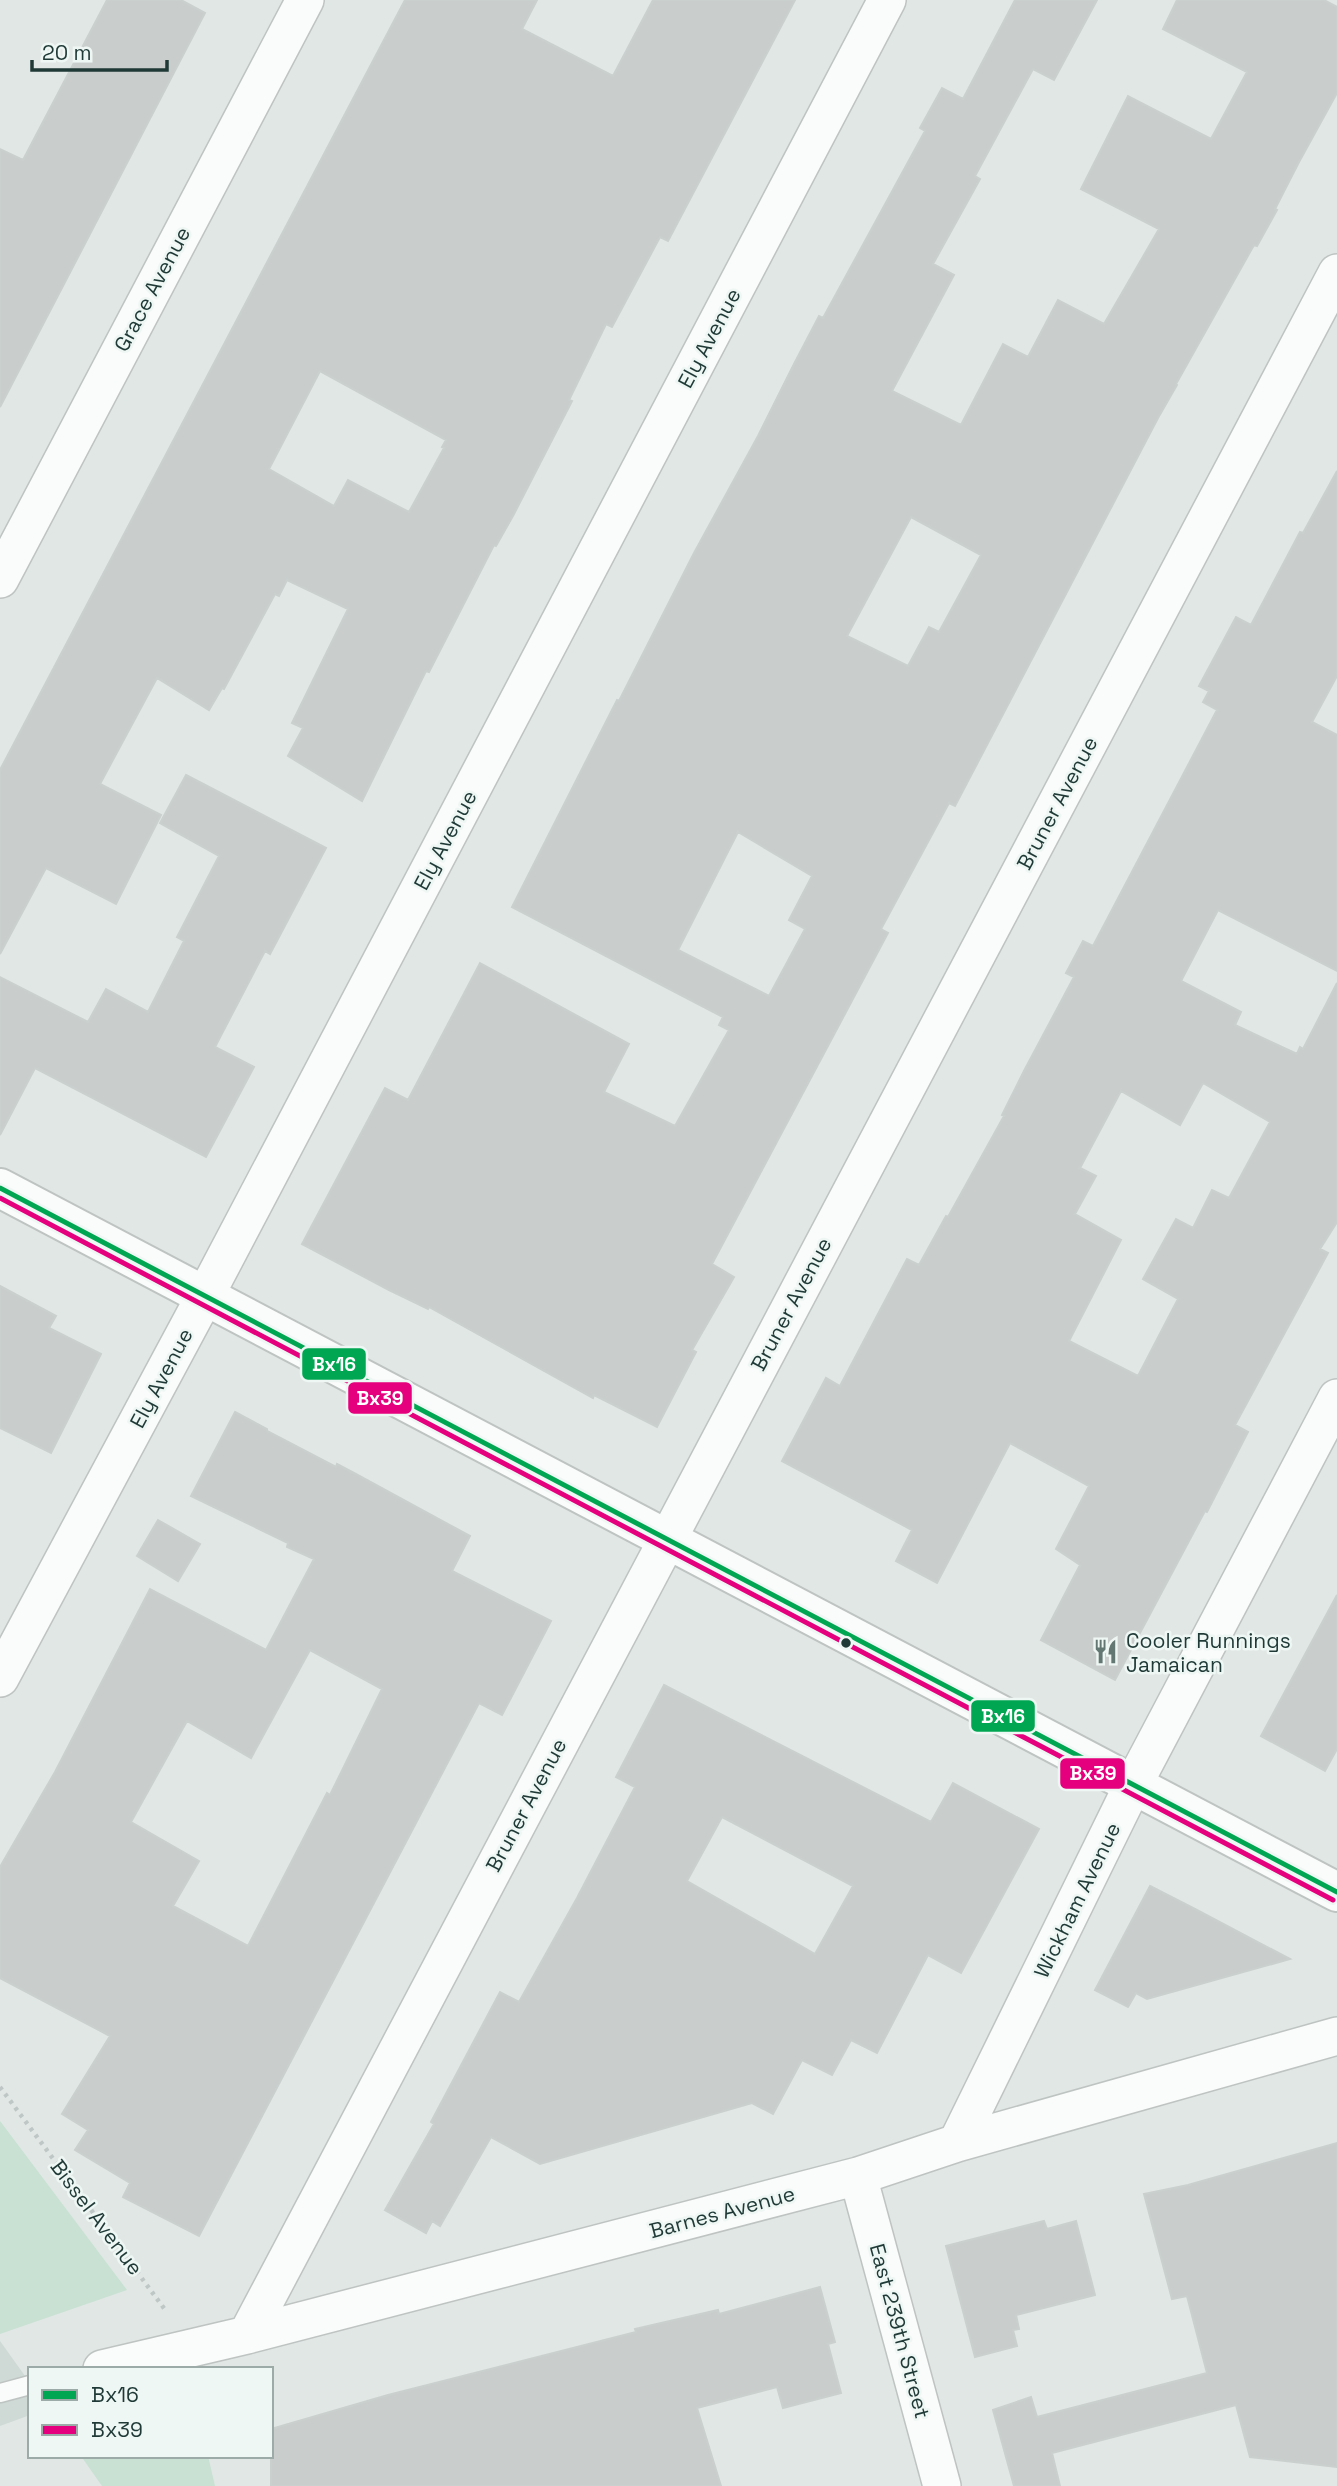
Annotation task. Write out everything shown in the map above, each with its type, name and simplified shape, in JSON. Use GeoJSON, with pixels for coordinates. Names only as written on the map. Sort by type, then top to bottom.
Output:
{"type":"FeatureCollection","features":[{"type":"Feature","properties":{"kind":"street","name":"Grace Avenue"},"geometry":{"type":"LineString","coordinates":[[0,579],[305,0]]}},
{"type":"Feature","properties":{"kind":"street","name":"Ely Avenue"},"geometry":{"type":"LineString","coordinates":[[0,1678],[205,1296],[887,0]]}},
{"type":"Feature","properties":{"kind":"street","name":"Bruner Avenue"},"geometry":{"type":"LineString","coordinates":[[247,2335],[1337,273]]}},
{"type":"Feature","properties":{"kind":"street"},"geometry":{"type":"LineString","coordinates":[[0,1188],[1337,1892]]}},
{"type":"Feature","properties":{"kind":"street","name":"Wickham Avenue"},"geometry":{"type":"LineString","coordinates":[[957,2143],[1133,1785],[1337,1398]]}},
{"type":"Feature","properties":{"kind":"street","name":"Barnes Avenue"},"geometry":{"type":"LineString","coordinates":[[110,2367],[247,2335],[858,2176],[957,2143],[1337,2036]]}},
{"type":"Feature","properties":{"kind":"street","name":"East 239th Street"},"geometry":{"type":"LineString","coordinates":[[858,2176],[942,2486]]}},
{"type":"Feature","properties":{"kind":"lane"},"geometry":{"type":"LineString","coordinates":[[0,2393],[28,2386]]}},
{"type":"Feature","properties":{"kind":"path","name":"Bissel Avenue"},"geometry":{"type":"LineString","coordinates":[[0,2087],[193,2347]]}},
{"type":"Feature","properties":{"kind":"shaded area"},"geometry":{"type":"Polygon","coordinates":[[[0,2341],[28,2380],[28,2416],[0,2426],[0,2341]]]}},
{"type":"Feature","properties":{"kind":"green space"},"geometry":{"type":"Polygon","coordinates":[[[0,2121],[127,2290],[0,2334],[0,2121]]]}},
{"type":"Feature","properties":{"kind":"green space"},"geometry":{"type":"Polygon","coordinates":[[[82,2458],[208,2458],[215,2486],[102,2486],[82,2458]]]}},
{"type":"Feature","properties":{"kind":"building"},"geometry":{"type":"Polygon","coordinates":[[[107,0],[181,0],[205,13],[0,407],[0,149],[23,160],[107,0]]]}},
{"type":"Feature","properties":{"kind":"building"},"geometry":{"type":"Polygon","coordinates":[[[405,0],[537,0],[522,29],[613,76],[653,0],[795,0],[668,241],[660,237],[612,327],[606,324],[569,400],[572,401],[429,672],[426,671],[362,801],[288,756],[303,728],[292,723],[348,609],[287,580],[279,596],[275,594],[224,689],[222,688],[209,710],[157,678],[100,784],[161,815],[116,904],[46,868],[0,954],[0,770],[405,0]],[[320,371],[269,469],[334,506],[348,480],[409,512],[446,440],[320,371]]]}},
{"type":"Feature","properties":{"kind":"building"},"geometry":{"type":"Polygon","coordinates":[[[1015,0],[1097,0],[1054,80],[1033,69],[975,176],[980,179],[933,264],[954,275],[892,391],[961,425],[1003,344],[1028,357],[1058,300],[1104,324],[1159,229],[1081,189],[1128,96],[1211,139],[1247,72],[1163,29],[1177,0],[1324,0],[1337,7],[1337,93],[1299,162],[1275,209],[1277,210],[1257,246],[1254,245],[1176,384],[955,806],[949,803],[881,929],[888,933],[712,1264],[734,1277],[692,1350],[696,1352],[657,1427],[594,1395],[593,1398],[429,1307],[428,1309],[389,1290],[302,1244],[385,1088],[408,1100],[480,963],[629,1044],[604,1092],[675,1126],[729,1030],[719,1025],[723,1017],[512,907],[617,700],[619,701],[819,316],[823,318],[925,131],[920,128],[942,88],[963,99],[1015,0]],[[911,517],[847,636],[908,666],[929,627],[939,632],[981,555],[911,517]],[[738,832],[678,950],[769,996],[805,929],[789,920],[812,876],[738,832]]]}},
{"type":"Feature","properties":{"kind":"building"},"geometry":{"type":"Polygon","coordinates":[[[1337,471],[1337,676],[1312,722],[1337,735],[1337,971],[1218,910],[1181,981],[1241,1012],[1235,1025],[1297,1054],[1300,1047],[1303,1049],[1337,983],[1337,1222],[1320,1249],[1328,1253],[1235,1425],[1248,1432],[1115,1680],[1041,1640],[1080,1565],[1056,1549],[1089,1486],[1010,1443],[937,1583],[896,1561],[912,1530],[782,1461],[826,1378],[840,1386],[907,1259],[919,1265],[946,1216],[948,1217],[1004,1116],[1002,1115],[1025,1069],[1074,977],[1066,973],[1083,941],[1093,946],[1217,710],[1203,702],[1209,691],[1199,686],[1236,617],[1251,625],[1300,532],[1303,533],[1337,471]],[[1203,1083],[1180,1125],[1121,1091],[1080,1168],[1096,1176],[1075,1214],[1121,1240],[1069,1341],[1138,1376],[1178,1299],[1143,1279],[1176,1219],[1193,1228],[1212,1190],[1229,1198],[1270,1122],[1203,1083]]]}},
{"type":"Feature","properties":{"kind":"building"},"geometry":{"type":"Polygon","coordinates":[[[186,775],[326,848],[270,954],[265,951],[215,1047],[254,1067],[206,1157],[35,1068],[0,1135],[0,977],[88,1022],[106,989],[148,1012],[184,941],[177,937],[219,856],[160,823],[186,775]]]}},
{"type":"Feature","properties":{"kind":"building"},"geometry":{"type":"Polygon","coordinates":[[[0,1286],[56,1316],[49,1328],[101,1354],[51,1453],[0,1428],[0,1286]]]}},
{"type":"Feature","properties":{"kind":"building"},"geometry":{"type":"Polygon","coordinates":[[[235,1412],[470,1536],[452,1571],[551,1621],[502,1715],[479,1703],[199,2236],[123,2197],[130,2183],[75,2150],[88,2130],[62,2114],[110,2036],[0,1978],[0,1867],[55,1772],[150,1589],[266,1650],[314,1559],[287,1547],[288,1543],[191,1496],[235,1412]],[[310,1650],[251,1758],[187,1721],[131,1822],[199,1861],[173,1906],[248,1946],[327,1793],[330,1795],[382,1689],[310,1650]]]}},
{"type":"Feature","properties":{"kind":"building"},"geometry":{"type":"Polygon","coordinates":[[[158,1520],[200,1544],[178,1581],[137,1556],[158,1520]]]}},
{"type":"Feature","properties":{"kind":"building"},"geometry":{"type":"Polygon","coordinates":[[[1337,1595],[1337,1749],[1325,1771],[1261,1736],[1337,1595]]]}},
{"type":"Feature","properties":{"kind":"building"},"geometry":{"type":"Polygon","coordinates":[[[664,1685],[931,1822],[953,1783],[1039,1829],[961,1973],[928,1955],[877,2053],[851,2040],[832,2075],[802,2060],[773,2114],[752,2103],[540,2164],[491,2137],[440,2226],[432,2221],[426,2233],[385,2210],[434,2124],[431,2122],[500,1992],[519,2002],[577,1898],[635,1787],[616,1777],[664,1685]],[[722,1817],[687,1881],[815,1954],[853,1886],[722,1817]]]}},
{"type":"Feature","properties":{"kind":"building"},"geometry":{"type":"Polygon","coordinates":[[[1150,1886],[1290,1959],[1147,1999],[1136,1993],[1128,2007],[1095,1990],[1150,1886]]]}},
{"type":"Feature","properties":{"kind":"building"},"geometry":{"type":"Polygon","coordinates":[[[1337,2143],[1337,2467],[1250,2457],[1236,2405],[1052,2453],[1060,2486],[1014,2486],[993,2410],[1031,2397],[1037,2417],[1207,2373],[1187,2296],[1172,2299],[1144,2194],[1188,2185],[1337,2143]]]}},
{"type":"Feature","properties":{"kind":"building"},"geometry":{"type":"Polygon","coordinates":[[[1044,2221],[1047,2229],[1076,2221],[1095,2295],[1016,2315],[1019,2329],[1013,2330],[1017,2346],[975,2357],[946,2246],[1044,2221]]]}},
{"type":"Feature","properties":{"kind":"building"},"geometry":{"type":"Polygon","coordinates":[[[820,2287],[835,2342],[828,2344],[841,2393],[783,2408],[777,2387],[697,2408],[721,2486],[271,2486],[273,2428],[388,2395],[636,2332],[635,2329],[718,2310],[719,2314],[820,2287]]]}},
{"type":"Feature","properties":{"kind":"transit line","name":"Bx16"},"geometry":{"type":"LineString","coordinates":[[0,1188],[1337,1892]]}},
{"type":"Feature","properties":{"kind":"transit line","name":"Bx39"},"geometry":{"type":"LineString","coordinates":[[0,1198],[1333,1900]]}},
{"type":"Feature","properties":{"kind":"place","name":"Cooler Runnings Jamaican"},"geometry":{"type":"Point","coordinates":[1106,1652]}}]}
